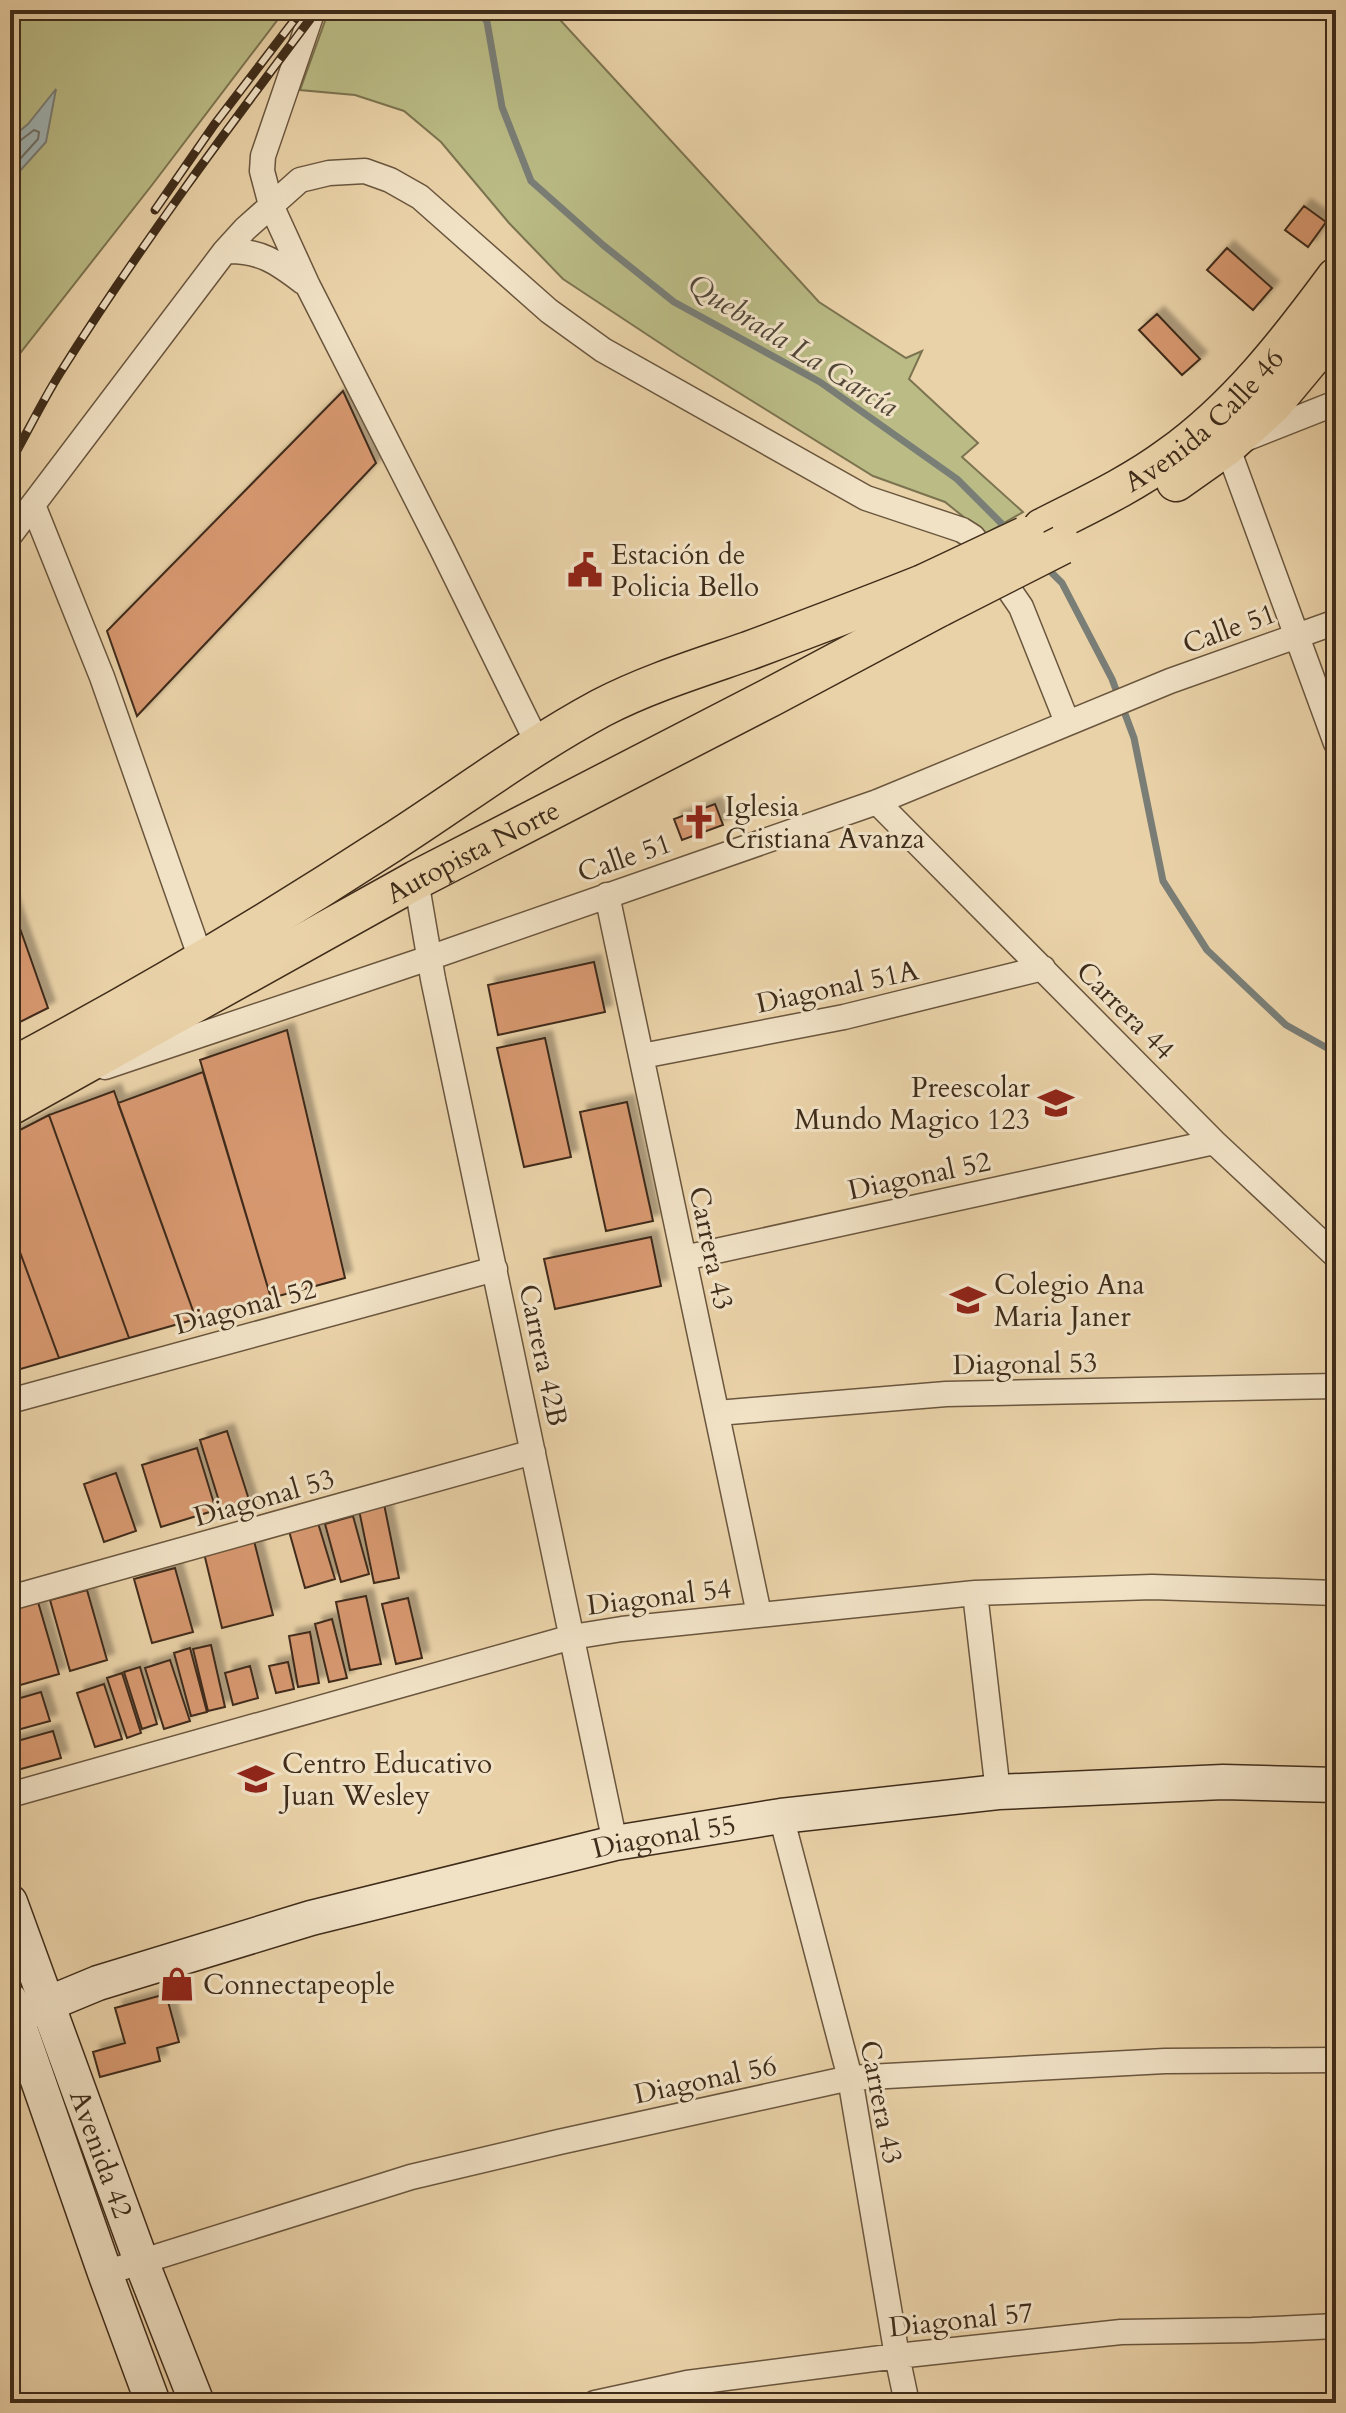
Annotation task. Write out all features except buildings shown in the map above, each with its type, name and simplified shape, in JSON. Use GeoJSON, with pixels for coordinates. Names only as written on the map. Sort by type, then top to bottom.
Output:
{"type":"FeatureCollection","features":[{"type":"Feature","properties":{"kind":"main road","name":"Avenida Calle 46"},"geometry":{"type":"LineString","coordinates":[[1052,537],[1200,433],[1268,363],[1336,277]]}},
{"type":"Feature","properties":{"kind":"main road","name":"Avenida Calle 46"},"geometry":{"type":"LineString","coordinates":[[1052,537],[1148,500],[1199,467],[1272,405],[1336,328]]}},
{"type":"Feature","properties":{"kind":"main road"},"geometry":{"type":"LineString","coordinates":[[932,596],[1052,537]]}},
{"type":"Feature","properties":{"kind":"main road","name":"Autopista Norte"},"geometry":{"type":"LineString","coordinates":[[10,1068],[95,1023],[201,959],[390,844],[538,744],[604,707],[679,675],[828,622],[932,596]]}},
{"type":"Feature","properties":{"kind":"main road","name":"Autopista Norte"},"geometry":{"type":"LineString","coordinates":[[10,1106],[416,880],[771,697],[932,596]]}},
{"type":"Feature","properties":{"kind":"street"},"geometry":{"type":"LineString","coordinates":[[313,10],[263,156],[262,171],[271,205],[308,286],[538,744]]}},
{"type":"Feature","properties":{"kind":"street"},"geometry":{"type":"LineString","coordinates":[[10,535],[225,251],[300,180],[329,173],[365,171],[401,185],[420,197],[549,311],[603,350],[866,498],[962,530],[973,537],[1021,607],[1067,722]]}},
{"type":"Feature","properties":{"kind":"street"},"geometry":{"type":"LineString","coordinates":[[225,251],[256,253],[277,262],[308,286]]}},
{"type":"Feature","properties":{"kind":"street"},"geometry":{"type":"LineString","coordinates":[[1336,403],[1227,446],[1336,743]]}},
{"type":"Feature","properties":{"kind":"street"},"geometry":{"type":"LineString","coordinates":[[33,505],[102,677],[201,959]]}},
{"type":"Feature","properties":{"kind":"street","name":"Calle 51"},"geometry":{"type":"LineString","coordinates":[[59,1080],[139,1057],[877,802],[1170,681],[1336,622]]}},
{"type":"Feature","properties":{"kind":"street","name":"Carrera 44"},"geometry":{"type":"LineString","coordinates":[[877,802],[1214,1142],[1336,1256]]}},
{"type":"Feature","properties":{"kind":"street","name":"Carrera 42B"},"geometry":{"type":"LineString","coordinates":[[416,880],[429,958],[615,1843]]}},
{"type":"Feature","properties":{"kind":"street","name":"Carrera 43"},"geometry":{"type":"LineString","coordinates":[[607,895],[759,1614]]}},
{"type":"Feature","properties":{"kind":"street","name":"Diagonal 51A"},"geometry":{"type":"LineString","coordinates":[[642,1056],[844,1017],[1043,968]]}},
{"type":"Feature","properties":{"kind":"street","name":"Diagonal 52"},"geometry":{"type":"LineString","coordinates":[[684,1258],[1214,1142]]}},
{"type":"Feature","properties":{"kind":"street","name":"Diagonal 52"},"geometry":{"type":"LineString","coordinates":[[10,1401],[495,1269]]}},
{"type":"Feature","properties":{"kind":"street","name":"Diagonal 53"},"geometry":{"type":"LineString","coordinates":[[717,1413],[946,1394],[1336,1386]]}},
{"type":"Feature","properties":{"kind":"street","name":"Diagonal 53"},"geometry":{"type":"LineString","coordinates":[[10,1598],[533,1452]]}},
{"type":"Feature","properties":{"kind":"street","name":"Diagonal 54"},"geometry":{"type":"LineString","coordinates":[[10,1795],[572,1637],[622,1629],[975,1593],[1152,1587],[1336,1593]]}},
{"type":"Feature","properties":{"kind":"street"},"geometry":{"type":"LineString","coordinates":[[975,1593],[998,1792]]}},
{"type":"Feature","properties":{"kind":"street","name":"Diagonal 55"},"geometry":{"type":"LineString","coordinates":[[20,2010],[311,1918],[615,1843],[781,1816],[998,1792],[1223,1782],[1336,1785]]}},
{"type":"Feature","properties":{"kind":"street","name":"Carrera 43"},"geometry":{"type":"LineString","coordinates":[[781,1816],[850,2078],[907,2403]]}},
{"type":"Feature","properties":{"kind":"street","name":"Avenida 42"},"geometry":{"type":"LineString","coordinates":[[10,1902],[20,2010],[105,2273],[153,2403]]}},
{"type":"Feature","properties":{"kind":"street","name":"Avenida 42"},"geometry":{"type":"LineString","coordinates":[[20,2010],[141,2261],[197,2403]]}},
{"type":"Feature","properties":{"kind":"street","name":"Diagonal 56"},"geometry":{"type":"LineString","coordinates":[[105,2273],[411,2177],[850,2078],[1165,2061],[1336,2060]]}},
{"type":"Feature","properties":{"kind":"street","name":"Diagonal 57"},"geometry":{"type":"LineString","coordinates":[[595,2403],[687,2383],[1121,2332],[1336,2326]]}},
{"type":"Feature","properties":{"kind":"green space"},"geometry":{"type":"Polygon","coordinates":[[[10,10],[285,10],[10,366],[10,10]]]}},
{"type":"Feature","properties":{"kind":"green space"},"geometry":{"type":"Polygon","coordinates":[[[329,10],[551,10],[819,302],[906,358],[922,351],[909,379],[978,443],[962,457],[1023,512],[985,534],[945,502],[873,476],[678,355],[563,279],[509,223],[441,142],[404,111],[355,95],[300,90],[329,10]]]}},
{"type":"Feature","properties":{"kind":"water"},"geometry":{"type":"Polygon","coordinates":[[[56,89],[46,142],[10,182],[10,139],[28,124],[56,89]]]}},
{"type":"Feature","properties":{"kind":"waterway","name":"Quebrada La García"},"geometry":{"type":"LineString","coordinates":[[480,10],[487,22],[502,107],[531,181],[674,302],[820,382],[957,479],[1010,532]]}},
{"type":"Feature","properties":{"kind":"waterway","name":"Quebrada La García"},"geometry":{"type":"LineString","coordinates":[[1045,566],[1062,583],[1112,679],[1134,738],[1163,881],[1207,950],[1286,1025],[1336,1053]]}},
{"type":"Feature","properties":{"kind":"railway"},"geometry":{"type":"LineString","coordinates":[[155,210],[214,125],[302,10]]}},
{"type":"Feature","properties":{"kind":"railway"},"geometry":{"type":"LineString","coordinates":[[10,463],[60,373],[121,280],[217,143],[317,10]]}},
{"type":"Feature","properties":{"kind":"place","name":"Estación de Policia Bello"},"geometry":{"type":"Point","coordinates":[585,570]}},
{"type":"Feature","properties":{"kind":"place","name":"Iglesia Cristiana Avanza"},"geometry":{"type":"Point","coordinates":[699,822]}},
{"type":"Feature","properties":{"kind":"place","name":"Preescolar Mundo Magico 123"},"geometry":{"type":"Point","coordinates":[1056,1103]}},
{"type":"Feature","properties":{"kind":"place","name":"Colegio Ana Maria Janer"},"geometry":{"type":"Point","coordinates":[968,1300]}},
{"type":"Feature","properties":{"kind":"place","name":"Centro Educativo Juan Wesley"},"geometry":{"type":"Point","coordinates":[256,1779]}},
{"type":"Feature","properties":{"kind":"place","name":"Connectapeople"},"geometry":{"type":"Point","coordinates":[177,1984]}}]}
